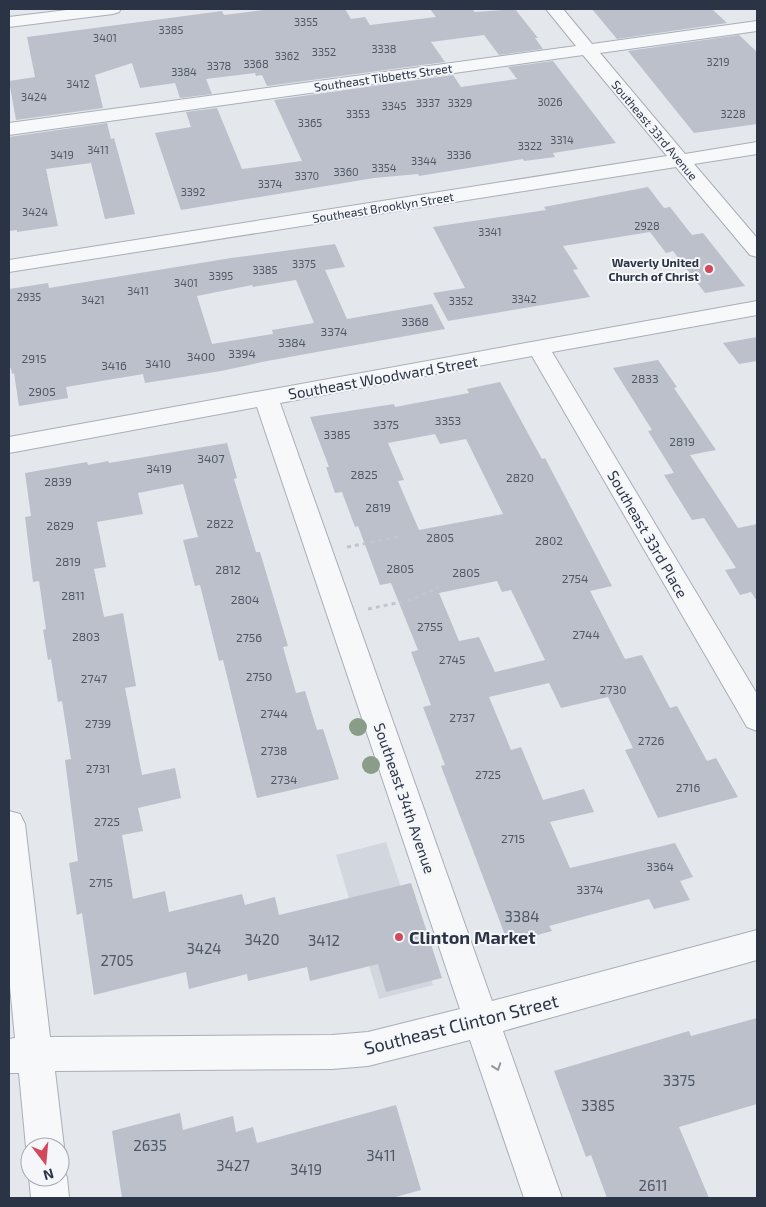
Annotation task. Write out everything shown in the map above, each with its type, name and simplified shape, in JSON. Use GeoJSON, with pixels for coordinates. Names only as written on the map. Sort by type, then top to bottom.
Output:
{"type":"FeatureCollection","features":[{"type":"Feature","properties":{"kind":"street"},"geometry":{"type":"LineString","coordinates":[[9,22],[113,9]]}},
{"type":"Feature","properties":{"kind":"street","name":"Southeast 33rd Avenue"},"geometry":{"type":"LineString","coordinates":[[554,9],[757,251]]}},
{"type":"Feature","properties":{"kind":"street","name":"Southeast Tibbetts Street"},"geometry":{"type":"LineString","coordinates":[[9,129],[757,26]]}},
{"type":"Feature","properties":{"kind":"street","name":"Southeast Brooklyn Street"},"geometry":{"type":"LineString","coordinates":[[9,266],[757,148]]}},
{"type":"Feature","properties":{"kind":"street","name":"Southeast Woodward Street"},"geometry":{"type":"LineString","coordinates":[[9,445],[757,308]]}},
{"type":"Feature","properties":{"kind":"street","name":"Southeast 33rd Place"},"geometry":{"type":"LineString","coordinates":[[540,348],[757,719]]}},
{"type":"Feature","properties":{"kind":"street","name":"Southeast 34th Avenue"},"geometry":{"type":"LineString","coordinates":[[266,398],[543,1198]]}},
{"type":"Feature","properties":{"kind":"street"},"geometry":{"type":"LineString","coordinates":[[9,824],[22,1055],[42,1137]]}},
{"type":"Feature","properties":{"kind":"street","name":"Southeast Clinton Street"},"geometry":{"type":"LineString","coordinates":[[22,1055],[332,1052],[368,1049],[757,945]]}},
{"type":"Feature","properties":{"kind":"path"},"geometry":{"type":"LineString","coordinates":[[320,553],[398,537]]}},
{"type":"Feature","properties":{"kind":"path"},"geometry":{"type":"LineString","coordinates":[[341,615],[411,600],[438,587]]}},
{"type":"Feature","properties":{"kind":"shaded area"},"geometry":{"type":"Polygon","coordinates":[[[386,842],[433,985],[379,999],[336,855],[386,842]]]}},
{"type":"Feature","properties":{"kind":"building"},"geometry":{"type":"Polygon","coordinates":[[[271,9],[345,9],[351,19],[365,17],[370,25],[436,17],[430,9],[472,9],[475,12],[515,9],[538,38],[535,38],[543,49],[499,55],[484,35],[431,42],[445,62],[267,86],[262,75],[256,76],[255,73],[206,79],[212,94],[180,98],[175,83],[140,88],[132,63],[95,75],[103,108],[16,120],[9,81],[35,77],[27,37],[222,11],[224,15],[271,9]]]}},
{"type":"Feature","properties":{"kind":"building"},"geometry":{"type":"Polygon","coordinates":[[[592,9],[712,9],[727,23],[617,39],[592,9]]]}},
{"type":"Feature","properties":{"kind":"building"},"geometry":{"type":"Polygon","coordinates":[[[739,35],[757,52],[757,124],[694,133],[628,51],[739,35]]]}},
{"type":"Feature","properties":{"kind":"building"},"geometry":{"type":"Polygon","coordinates":[[[553,61],[616,143],[553,153],[555,157],[524,161],[523,159],[419,176],[418,174],[374,178],[181,210],[155,133],[191,127],[186,112],[217,108],[242,169],[302,161],[274,100],[453,75],[461,87],[517,79],[508,67],[553,61]]]}},
{"type":"Feature","properties":{"kind":"building"},"geometry":{"type":"Polygon","coordinates":[[[107,123],[111,139],[114,138],[135,214],[105,219],[91,163],[46,169],[58,226],[17,232],[17,230],[9,231],[9,137],[107,123]]]}},
{"type":"Feature","properties":{"kind":"building"},"geometry":{"type":"Polygon","coordinates":[[[648,187],[664,208],[670,207],[692,235],[703,233],[745,286],[705,293],[673,251],[666,253],[650,232],[563,246],[578,269],[573,270],[590,297],[448,321],[433,293],[465,288],[433,227],[546,210],[544,207],[648,187]]]}},
{"type":"Feature","properties":{"kind":"building"},"geometry":{"type":"Polygon","coordinates":[[[335,244],[345,267],[325,270],[347,319],[432,304],[445,329],[221,371],[145,383],[143,374],[66,387],[68,398],[19,406],[14,373],[12,374],[11,368],[9,369],[9,289],[48,283],[49,288],[231,258],[335,244]],[[296,280],[253,287],[252,285],[197,296],[212,344],[273,334],[272,330],[314,323],[296,280]]]}},
{"type":"Feature","properties":{"kind":"building"},"geometry":{"type":"Polygon","coordinates":[[[757,337],[757,361],[739,364],[723,343],[757,337]]]}},
{"type":"Feature","properties":{"kind":"building"},"geometry":{"type":"Polygon","coordinates":[[[658,360],[677,387],[674,388],[716,450],[690,455],[738,528],[757,524],[757,601],[751,592],[740,595],[725,570],[736,568],[704,518],[692,520],[664,475],[674,473],[648,431],[652,430],[613,368],[658,360]]]}},
{"type":"Feature","properties":{"kind":"building"},"geometry":{"type":"Polygon","coordinates":[[[500,382],[542,459],[545,458],[612,586],[590,591],[625,659],[642,655],[670,708],[677,706],[707,761],[716,758],[738,797],[658,818],[625,750],[633,748],[608,697],[561,708],[549,683],[489,697],[511,750],[521,747],[543,800],[584,789],[594,812],[550,822],[570,868],[675,843],[693,877],[680,881],[690,900],[654,909],[649,899],[549,926],[552,931],[508,943],[441,766],[445,765],[423,707],[431,705],[411,652],[418,650],[391,583],[380,585],[358,526],[355,527],[342,492],[335,493],[326,467],[329,467],[310,417],[394,404],[395,407],[469,393],[467,389],[500,382]],[[435,434],[388,443],[404,480],[398,481],[419,530],[503,514],[466,439],[440,444],[435,434]],[[497,581],[439,593],[459,641],[479,637],[495,672],[545,660],[511,590],[502,592],[497,581]]]}},
{"type":"Feature","properties":{"kind":"building"},"geometry":{"type":"Polygon","coordinates":[[[227,443],[237,478],[234,479],[256,552],[260,552],[288,646],[283,647],[296,693],[305,691],[317,730],[323,729],[339,779],[257,798],[223,660],[219,661],[200,585],[195,586],[183,540],[198,537],[183,484],[138,493],[143,514],[97,522],[106,567],[94,569],[104,617],[123,613],[136,686],[125,688],[142,775],[175,768],[181,798],[138,808],[143,831],[122,835],[133,899],[165,891],[169,912],[242,894],[245,905],[275,897],[279,915],[411,883],[442,978],[386,992],[378,964],[310,981],[307,967],[248,981],[247,974],[189,989],[186,972],[94,995],[82,913],[77,915],[69,863],[78,861],[65,760],[71,759],[62,701],[58,702],[51,659],[48,660],[43,630],[46,629],[39,581],[33,582],[25,517],[31,516],[25,473],[87,462],[88,465],[108,461],[109,463],[227,443]]]}},
{"type":"Feature","properties":{"kind":"building"},"geometry":{"type":"Polygon","coordinates":[[[757,1018],[757,1104],[679,1127],[709,1198],[607,1198],[591,1155],[586,1157],[554,1071],[689,1031],[691,1036],[757,1018]]]}},
{"type":"Feature","properties":{"kind":"building"},"geometry":{"type":"Polygon","coordinates":[[[396,1105],[421,1190],[392,1198],[122,1198],[112,1131],[180,1113],[183,1130],[233,1116],[236,1132],[253,1127],[257,1143],[396,1105]]]}},
{"type":"Feature","properties":{"kind":"place","name":"Waverly United Church of Christ"},"geometry":{"type":"Point","coordinates":[709,269]}},
{"type":"Feature","properties":{"kind":"place","name":"Clinton Market"},"geometry":{"type":"Point","coordinates":[399,937]}}]}
